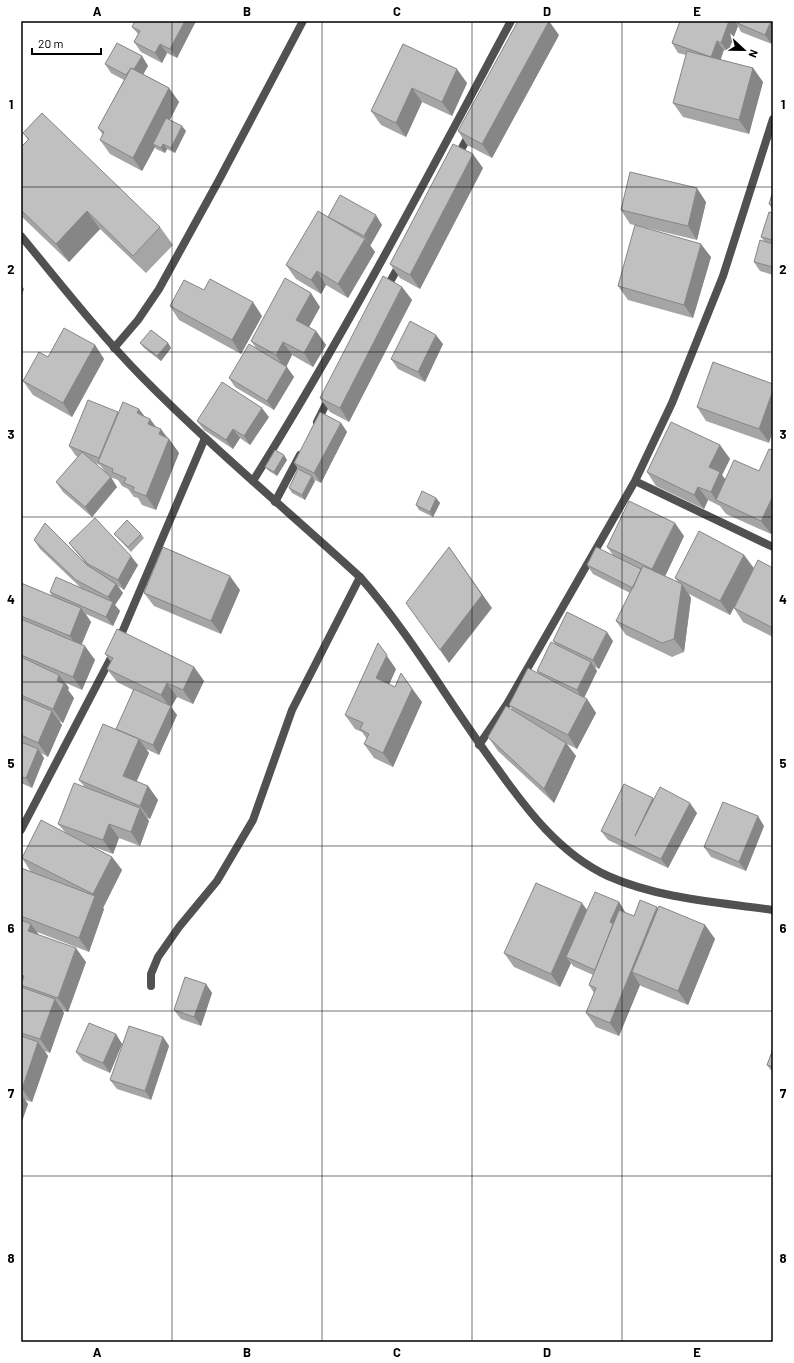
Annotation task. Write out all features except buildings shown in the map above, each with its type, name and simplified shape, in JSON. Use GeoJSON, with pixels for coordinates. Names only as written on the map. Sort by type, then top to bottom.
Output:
{"type":"FeatureCollection","features":[{"type":"Feature","properties":{"kind":"street"},"geometry":{"type":"LineString","coordinates":[[114,348],[138,320],[159,289],[220,180],[303,21]]}},
{"type":"Feature","properties":{"kind":"street"},"geometry":{"type":"LineString","coordinates":[[252,481],[296,410],[397,235],[511,21]]}},
{"type":"Feature","properties":{"kind":"street"},"geometry":{"type":"LineString","coordinates":[[479,744],[507,704],[635,481],[672,403],[724,276],[773,119]]}},
{"type":"Feature","properties":{"kind":"street"},"geometry":{"type":"LineString","coordinates":[[454,162],[473,126]]}},
{"type":"Feature","properties":{"kind":"street"},"geometry":{"type":"LineString","coordinates":[[21,236],[114,348],[205,438],[360,577],[397,622],[479,744],[516,795],[544,828],[560,844],[590,866],[626,883],[662,894],[773,910]]}},
{"type":"Feature","properties":{"kind":"street"},"geometry":{"type":"LineString","coordinates":[[383,295],[406,253]]}},
{"type":"Feature","properties":{"kind":"street"},"geometry":{"type":"LineString","coordinates":[[314,427],[336,386]]}},
{"type":"Feature","properties":{"kind":"street"},"geometry":{"type":"LineString","coordinates":[[21,830],[111,658],[205,438]]}},
{"type":"Feature","properties":{"kind":"street"},"geometry":{"type":"LineString","coordinates":[[275,502],[304,448]]}},
{"type":"Feature","properties":{"kind":"street"},"geometry":{"type":"LineString","coordinates":[[635,481],[773,547]]}},
{"type":"Feature","properties":{"kind":"street"},"geometry":{"type":"LineString","coordinates":[[151,986],[151,974],[158,957],[179,927],[217,881],[253,820],[292,710],[360,577]]}}]}
